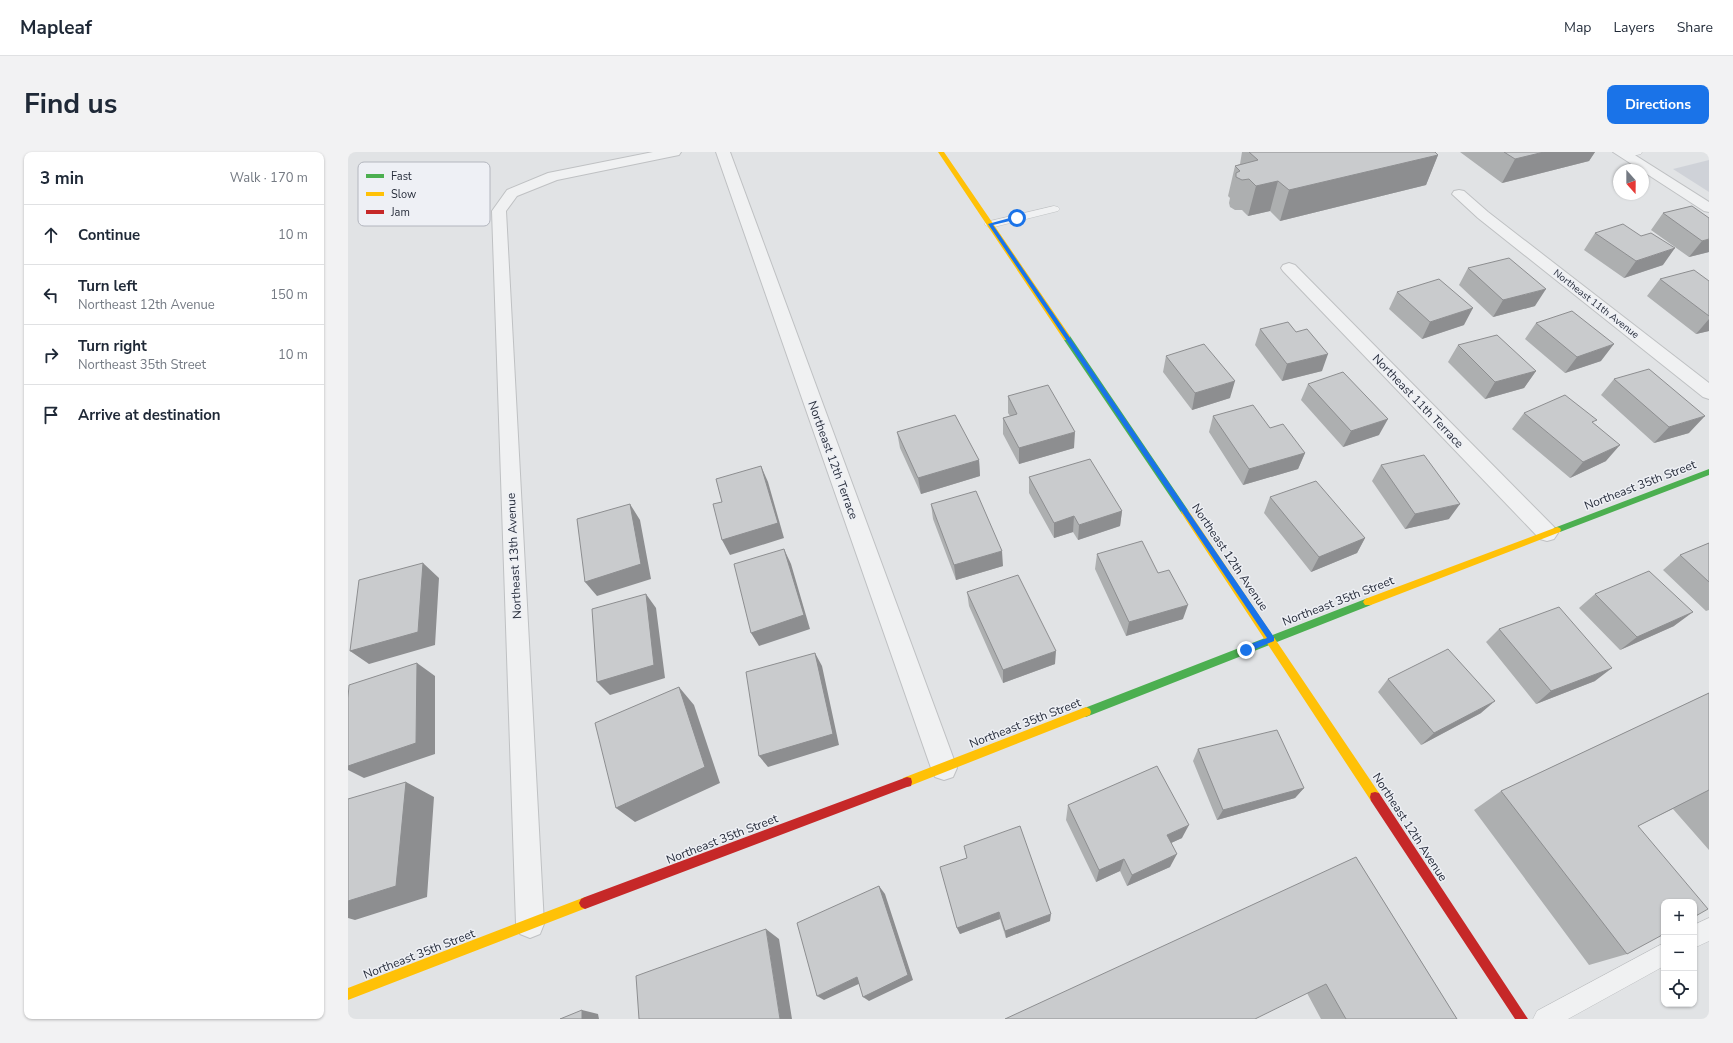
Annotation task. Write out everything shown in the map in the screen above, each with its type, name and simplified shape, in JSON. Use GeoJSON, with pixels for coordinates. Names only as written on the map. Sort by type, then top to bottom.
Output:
{"type":"FeatureCollection","features":[{"type":"Feature","properties":{"kind":"street","name":"Northeast 13th Avenue"},"geometry":{"type":"LineString","coordinates":[[530,924],[499,211],[512,193],[553,176],[674,152]]}},
{"type":"Feature","properties":{"kind":"street","name":"Northeast 12th Terrace"},"geometry":{"type":"LineString","coordinates":[[723,152],[944,768]]}},
{"type":"Feature","properties":{"kind":"street","name":"Northeast 12th Avenue"},"geometry":{"type":"LineString","coordinates":[[941,152],[1271,639],[1522,1019]]}},
{"type":"Feature","properties":{"kind":"street"},"geometry":{"type":"LineString","coordinates":[[1627,153],[1709,208]]}},
{"type":"Feature","properties":{"kind":"street","name":"Northeast 11th Avenue"},"geometry":{"type":"LineString","coordinates":[[1459,194],[1483,215],[1709,393]]}},
{"type":"Feature","properties":{"kind":"street","name":"Northeast 11th Terrace"},"geometry":{"type":"LineString","coordinates":[[1288,268],[1547,533]]}},
{"type":"Feature","properties":{"kind":"street","name":"Northeast 35th Street"},"geometry":{"type":"LineString","coordinates":[[348,994],[944,768],[1271,639],[1709,472]]}},
{"type":"Feature","properties":{"kind":"lane"},"geometry":{"type":"LineString","coordinates":[[990,224],[1054,209]]}},
{"type":"Feature","properties":{"kind":"lane"},"geometry":{"type":"LineString","coordinates":[[1697,935],[1709,929]]}},
{"type":"Feature","properties":{"kind":"lane"},"geometry":{"type":"LineString","coordinates":[[1545,1019],[1661,956]]}},
{"type":"Feature","properties":{"kind":"shaded area"},"geometry":{"type":"Polygon","coordinates":[[[1709,160],[1709,192],[1673,169],[1709,160]]]}},
{"type":"Feature","properties":{"kind":"building"},"geometry":{"type":"Polygon","coordinates":[[[1249,152],[1435,152],[1438,155],[1289,190],[1278,181],[1256,186],[1249,179],[1242,180],[1236,177],[1236,173],[1240,171],[1235,166],[1258,160],[1249,152]]]}},
{"type":"Feature","properties":{"kind":"building"},"geometry":{"type":"Polygon","coordinates":[[[1504,152],[1544,152],[1515,159],[1504,152]]]}},
{"type":"Feature","properties":{"kind":"building"},"geometry":{"type":"Polygon","coordinates":[[[1692,206],[1709,218],[1709,239],[1702,241],[1663,213],[1692,206]]]}},
{"type":"Feature","properties":{"kind":"building"},"geometry":{"type":"Polygon","coordinates":[[[1623,224],[1641,236],[1651,233],[1675,248],[1636,261],[1595,233],[1623,224]]]}},
{"type":"Feature","properties":{"kind":"building"},"geometry":{"type":"Polygon","coordinates":[[[1509,258],[1546,289],[1503,300],[1468,268],[1509,258]]]}},
{"type":"Feature","properties":{"kind":"building"},"geometry":{"type":"Polygon","coordinates":[[[1694,270],[1709,281],[1709,316],[1660,279],[1694,270]]]}},
{"type":"Feature","properties":{"kind":"building"},"geometry":{"type":"Polygon","coordinates":[[[1439,279],[1473,308],[1430,322],[1397,292],[1439,279]]]}},
{"type":"Feature","properties":{"kind":"building"},"geometry":{"type":"Polygon","coordinates":[[[1572,311],[1614,344],[1577,357],[1536,323],[1572,311]]]}},
{"type":"Feature","properties":{"kind":"building"},"geometry":{"type":"Polygon","coordinates":[[[1288,322],[1296,332],[1307,329],[1328,354],[1287,364],[1260,329],[1288,322]]]}},
{"type":"Feature","properties":{"kind":"building"},"geometry":{"type":"Polygon","coordinates":[[[1497,335],[1536,371],[1495,382],[1458,345],[1497,335]]]}},
{"type":"Feature","properties":{"kind":"building"},"geometry":{"type":"Polygon","coordinates":[[[1204,344],[1235,381],[1195,393],[1166,356],[1204,344]]]}},
{"type":"Feature","properties":{"kind":"building"},"geometry":{"type":"Polygon","coordinates":[[[1649,369],[1705,416],[1669,427],[1614,379],[1649,369]]]}},
{"type":"Feature","properties":{"kind":"building"},"geometry":{"type":"Polygon","coordinates":[[[1343,372],[1388,419],[1351,431],[1308,384],[1343,372]]]}},
{"type":"Feature","properties":{"kind":"building"},"geometry":{"type":"Polygon","coordinates":[[[1048,385],[1075,432],[1019,448],[1003,418],[1017,414],[1008,396],[1048,385]]]}},
{"type":"Feature","properties":{"kind":"building"},"geometry":{"type":"Polygon","coordinates":[[[1565,395],[1597,420],[1592,422],[1620,445],[1583,462],[1524,413],[1565,395]]]}},
{"type":"Feature","properties":{"kind":"building"},"geometry":{"type":"Polygon","coordinates":[[[1253,405],[1270,428],[1283,424],[1305,453],[1249,469],[1213,416],[1253,405]]]}},
{"type":"Feature","properties":{"kind":"building"},"geometry":{"type":"Polygon","coordinates":[[[955,415],[979,460],[918,478],[897,432],[955,415]]]}},
{"type":"Feature","properties":{"kind":"building"},"geometry":{"type":"Polygon","coordinates":[[[1424,455],[1460,504],[1415,514],[1381,465],[1424,455]]]}},
{"type":"Feature","properties":{"kind":"building"},"geometry":{"type":"Polygon","coordinates":[[[1090,459],[1122,511],[1079,525],[1074,516],[1054,523],[1029,477],[1090,459]]]}},
{"type":"Feature","properties":{"kind":"building"},"geometry":{"type":"Polygon","coordinates":[[[761,466],[778,523],[722,540],[713,504],[722,502],[716,479],[761,466]]]}},
{"type":"Feature","properties":{"kind":"building"},"geometry":{"type":"Polygon","coordinates":[[[1316,481],[1365,538],[1319,557],[1270,497],[1316,481]]]}},
{"type":"Feature","properties":{"kind":"building"},"geometry":{"type":"Polygon","coordinates":[[[976,491],[1002,551],[954,565],[931,504],[976,491]]]}},
{"type":"Feature","properties":{"kind":"building"},"geometry":{"type":"Polygon","coordinates":[[[630,504],[641,564],[585,582],[577,519],[630,504]]]}},
{"type":"Feature","properties":{"kind":"building"},"geometry":{"type":"Polygon","coordinates":[[[1142,541],[1158,573],[1169,570],[1188,605],[1129,622],[1097,554],[1142,541]]]}},
{"type":"Feature","properties":{"kind":"building"},"geometry":{"type":"Polygon","coordinates":[[[1709,543],[1709,582],[1680,555],[1709,543]]]}},
{"type":"Feature","properties":{"kind":"building"},"geometry":{"type":"Polygon","coordinates":[[[784,549],[804,615],[751,633],[734,564],[784,549]]]}},
{"type":"Feature","properties":{"kind":"building"},"geometry":{"type":"Polygon","coordinates":[[[423,563],[418,632],[350,651],[359,580],[423,563]]]}},
{"type":"Feature","properties":{"kind":"building"},"geometry":{"type":"Polygon","coordinates":[[[1649,571],[1693,612],[1637,637],[1595,594],[1649,571]]]}},
{"type":"Feature","properties":{"kind":"building"},"geometry":{"type":"Polygon","coordinates":[[[1018,575],[1056,651],[1003,670],[967,592],[1018,575]]]}},
{"type":"Feature","properties":{"kind":"building"},"geometry":{"type":"Polygon","coordinates":[[[646,594],[654,665],[597,682],[592,609],[646,594]]]}},
{"type":"Feature","properties":{"kind":"building"},"geometry":{"type":"Polygon","coordinates":[[[1559,607],[1612,668],[1551,691],[1499,629],[1559,607]]]}},
{"type":"Feature","properties":{"kind":"building"},"geometry":{"type":"Polygon","coordinates":[[[1448,649],[1495,701],[1434,733],[1388,679],[1448,649]]]}},
{"type":"Feature","properties":{"kind":"building"},"geometry":{"type":"Polygon","coordinates":[[[815,653],[833,734],[759,756],[746,672],[815,653]]]}},
{"type":"Feature","properties":{"kind":"building"},"geometry":{"type":"Polygon","coordinates":[[[417,663],[416,743],[348,766],[349,685],[417,663]]]}},
{"type":"Feature","properties":{"kind":"building"},"geometry":{"type":"Polygon","coordinates":[[[679,687],[705,767],[616,808],[595,723],[679,687]]]}},
{"type":"Feature","properties":{"kind":"building"},"geometry":{"type":"Polygon","coordinates":[[[1709,693],[1709,790],[1638,826],[1708,909],[1697,915],[1697,899],[1661,899],[1661,936],[1627,954],[1501,791],[1709,693]]]}},
{"type":"Feature","properties":{"kind":"building"},"geometry":{"type":"Polygon","coordinates":[[[1277,730],[1304,788],[1223,810],[1198,749],[1277,730]]]}},
{"type":"Feature","properties":{"kind":"building"},"geometry":{"type":"Polygon","coordinates":[[[1157,766],[1189,825],[1167,835],[1177,854],[1132,875],[1124,859],[1099,870],[1068,805],[1157,766]]]}},
{"type":"Feature","properties":{"kind":"building"},"geometry":{"type":"Polygon","coordinates":[[[406,782],[396,886],[348,901],[348,799],[406,782]]]}},
{"type":"Feature","properties":{"kind":"building"},"geometry":{"type":"Polygon","coordinates":[[[1020,826],[1051,914],[1005,931],[999,912],[957,928],[940,867],[967,858],[964,846],[1020,826]]]}},
{"type":"Feature","properties":{"kind":"building"},"geometry":{"type":"Polygon","coordinates":[[[1356,857],[1457,1019],[1346,1019],[1326,984],[1255,1019],[1005,1019],[1356,857]]]}},
{"type":"Feature","properties":{"kind":"building"},"geometry":{"type":"Polygon","coordinates":[[[879,886],[908,975],[863,997],[857,977],[817,996],[797,923],[879,886]]]}},
{"type":"Feature","properties":{"kind":"building"},"geometry":{"type":"Polygon","coordinates":[[[766,929],[780,1019],[639,1019],[636,976],[766,929]]]}},
{"type":"Feature","properties":{"kind":"building"},"geometry":{"type":"Polygon","coordinates":[[[582,1010],[582,1019],[560,1019],[582,1010]]]}},
{"type":"Feature","properties":{"kind":"traffic: fast"},"geometry":{"type":"LineString","coordinates":[[1067,338],[1185,512]]}},
{"type":"Feature","properties":{"kind":"traffic: fast"},"geometry":{"type":"LineString","coordinates":[[1557,530],[1709,472]]}},
{"type":"Feature","properties":{"kind":"traffic: fast"},"geometry":{"type":"LineString","coordinates":[[1086,712],[1368,602]]}},
{"type":"Feature","properties":{"kind":"traffic: slow"},"geometry":{"type":"LineString","coordinates":[[941,152],[1067,338]]}},
{"type":"Feature","properties":{"kind":"traffic: slow"},"geometry":{"type":"LineString","coordinates":[[1185,512],[1375,797]]}},
{"type":"Feature","properties":{"kind":"traffic: slow"},"geometry":{"type":"LineString","coordinates":[[1368,602],[1557,530]]}},
{"type":"Feature","properties":{"kind":"traffic: slow"},"geometry":{"type":"LineString","coordinates":[[907,782],[1086,712]]}},
{"type":"Feature","properties":{"kind":"traffic: slow"},"geometry":{"type":"LineString","coordinates":[[348,994],[585,903]]}},
{"type":"Feature","properties":{"kind":"traffic: jam"},"geometry":{"type":"LineString","coordinates":[[585,903],[907,782]]}},
{"type":"Feature","properties":{"kind":"traffic: jam"},"geometry":{"type":"LineString","coordinates":[[1375,797],[1522,1019]]}},
{"type":"Feature","properties":{"kind":"route"},"geometry":{"type":"LineString","coordinates":[[1017,218],[990,224],[1271,639],[1246,650]]}}]}
